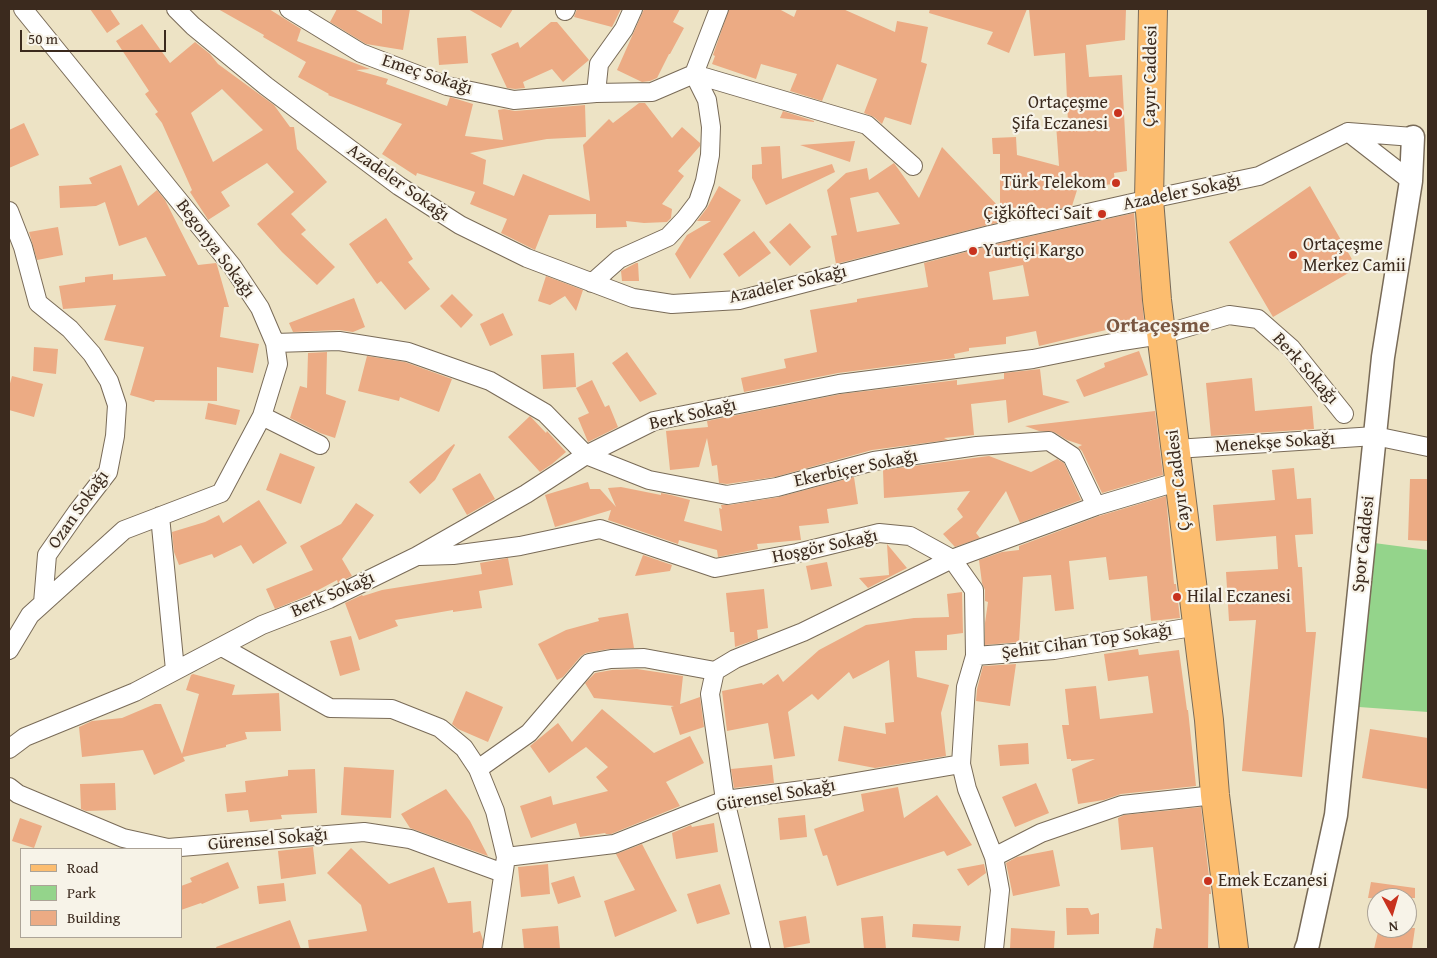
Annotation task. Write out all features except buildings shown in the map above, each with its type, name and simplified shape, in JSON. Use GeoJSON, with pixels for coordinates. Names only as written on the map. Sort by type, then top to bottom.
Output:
{"type":"FeatureCollection","features":[{"type":"Feature","properties":{"kind":"main road","name":"Çayır Caddesi"},"geometry":{"type":"LineString","coordinates":[[1153,9],[1149,199],[1161,335],[1198,626],[1209,720],[1215,795],[1234,949]]}},
{"type":"Feature","properties":{"kind":"street","name":"Begonya Sokağı"},"geometry":{"type":"LineString","coordinates":[[9,650],[30,615],[124,530],[221,493],[262,416],[278,364],[275,343],[260,308],[232,266],[23,9]]}},
{"type":"Feature","properties":{"kind":"street","name":"Azadeler Sokağı"},"geometry":{"type":"LineString","coordinates":[[176,9],[193,26],[266,86],[399,186],[460,225],[527,258],[633,298],[672,304],[739,300],[990,235],[1259,176],[1348,132]]}},
{"type":"Feature","properties":{"kind":"street","name":"Emeç Sokağı"},"geometry":{"type":"LineString","coordinates":[[288,9],[361,52],[448,86],[514,100],[596,93],[652,92],[694,74]]}},
{"type":"Feature","properties":{"kind":"street"},"geometry":{"type":"LineString","coordinates":[[596,93],[599,64],[624,29],[633,9]]}},
{"type":"Feature","properties":{"kind":"street"},"geometry":{"type":"LineString","coordinates":[[592,282],[619,259],[668,237],[698,202],[705,181],[710,155],[711,127],[707,100],[694,74],[719,9]]}},
{"type":"Feature","properties":{"kind":"street"},"geometry":{"type":"LineString","coordinates":[[694,74],[867,125],[913,166]]}},
{"type":"Feature","properties":{"kind":"street"},"geometry":{"type":"LineString","coordinates":[[1348,132],[1413,137]]}},
{"type":"Feature","properties":{"kind":"street"},"geometry":{"type":"LineString","coordinates":[[1348,132],[1411,181]]}},
{"type":"Feature","properties":{"kind":"street","name":"Spor Caddesi"},"geometry":{"type":"LineString","coordinates":[[1306,949],[1336,815],[1383,357],[1411,181],[1413,137]]}},
{"type":"Feature","properties":{"kind":"street","name":"Ozan Sokağı"},"geometry":{"type":"LineString","coordinates":[[9,212],[23,247],[38,303],[70,328],[92,354],[109,381],[117,405],[116,436],[108,472],[47,555],[43,603]]}},
{"type":"Feature","properties":{"kind":"street","name":"Berk Sokağı"},"geometry":{"type":"LineString","coordinates":[[9,749],[25,737],[135,692],[262,625],[329,599],[417,556],[526,494],[586,455],[654,421],[839,384],[1033,359],[1161,335],[1228,315],[1258,319],[1291,348],[1344,414]]}},
{"type":"Feature","properties":{"kind":"street"},"geometry":{"type":"LineString","coordinates":[[275,343],[339,341],[408,352],[490,381],[545,413],[586,455]]}},
{"type":"Feature","properties":{"kind":"street"},"geometry":{"type":"LineString","coordinates":[[262,416],[320,445]]}},
{"type":"Feature","properties":{"kind":"street","name":"Menekşe Sokağı"},"geometry":{"type":"LineString","coordinates":[[1176,449],[1375,436],[1428,447]]}},
{"type":"Feature","properties":{"kind":"street","name":"Ekerbiçer Sokağı"},"geometry":{"type":"LineString","coordinates":[[586,455],[649,480],[727,495],[777,486],[874,461],[977,446],[1049,441],[1072,456],[1096,506]]}},
{"type":"Feature","properties":{"kind":"street"},"geometry":{"type":"LineString","coordinates":[[478,770],[529,733],[589,663],[611,659],[644,658],[715,671],[736,659],[803,632],[952,559],[1096,506],[1180,481]]}},
{"type":"Feature","properties":{"kind":"street"},"geometry":{"type":"LineString","coordinates":[[160,516],[175,670]]}},
{"type":"Feature","properties":{"kind":"street","name":"Hoşgör Sokağı"},"geometry":{"type":"LineString","coordinates":[[417,556],[454,555],[520,546],[600,529],[715,568],[797,554],[879,533],[910,536],[952,559],[974,590],[975,656],[966,687],[961,764],[967,790],[994,857],[1000,890],[994,949]]}},
{"type":"Feature","properties":{"kind":"street","name":"Şehit Cihan Top Sokağı"},"geometry":{"type":"LineString","coordinates":[[975,656],[1054,650],[1198,626]]}},
{"type":"Feature","properties":{"kind":"street"},"geometry":{"type":"LineString","coordinates":[[222,647],[330,708],[392,709],[440,728],[464,748],[478,770],[495,811],[505,865],[492,949]]}},
{"type":"Feature","properties":{"kind":"street"},"geometry":{"type":"LineString","coordinates":[[715,671],[710,694],[725,800],[761,949]]}},
{"type":"Feature","properties":{"kind":"street","name":"Gürensel Sokağı"},"geometry":{"type":"LineString","coordinates":[[9,787],[18,794],[123,838],[168,848],[364,832],[410,840],[505,865],[614,844],[725,800],[827,787],[961,764]]}},
{"type":"Feature","properties":{"kind":"street"},"geometry":{"type":"LineString","coordinates":[[994,857],[1041,833],[1122,805],[1215,795]]}},
{"type":"Feature","properties":{"kind":"green space"},"geometry":{"type":"Polygon","coordinates":[[[1374,543],[1428,550],[1428,712],[1359,707],[1374,543]]]}},
{"type":"Feature","properties":{"kind":"place","name":"Ortaçeşme Şifa Eczanesi"},"geometry":{"type":"Point","coordinates":[1118,113]}},
{"type":"Feature","properties":{"kind":"place","name":"Türk Telekom"},"geometry":{"type":"Point","coordinates":[1116,183]}},
{"type":"Feature","properties":{"kind":"place","name":"Çiğköfteci Sait"},"geometry":{"type":"Point","coordinates":[1102,214]}},
{"type":"Feature","properties":{"kind":"place","name":"Yurtiçi Kargo"},"geometry":{"type":"Point","coordinates":[973,251]}},
{"type":"Feature","properties":{"kind":"place","name":"Ortaçeşme Merkez Camii"},"geometry":{"type":"Point","coordinates":[1293,255]}},
{"type":"Feature","properties":{"kind":"place","name":"Hilal Eczanesi"},"geometry":{"type":"Point","coordinates":[1177,597]}},
{"type":"Feature","properties":{"kind":"place","name":"Emek Eczanesi"},"geometry":{"type":"Point","coordinates":[1208,881]}},
{"type":"Feature","properties":{"kind":"district","name":"Ortaçeşme"},"geometry":{"type":"Point","coordinates":[1158,326]}}]}
